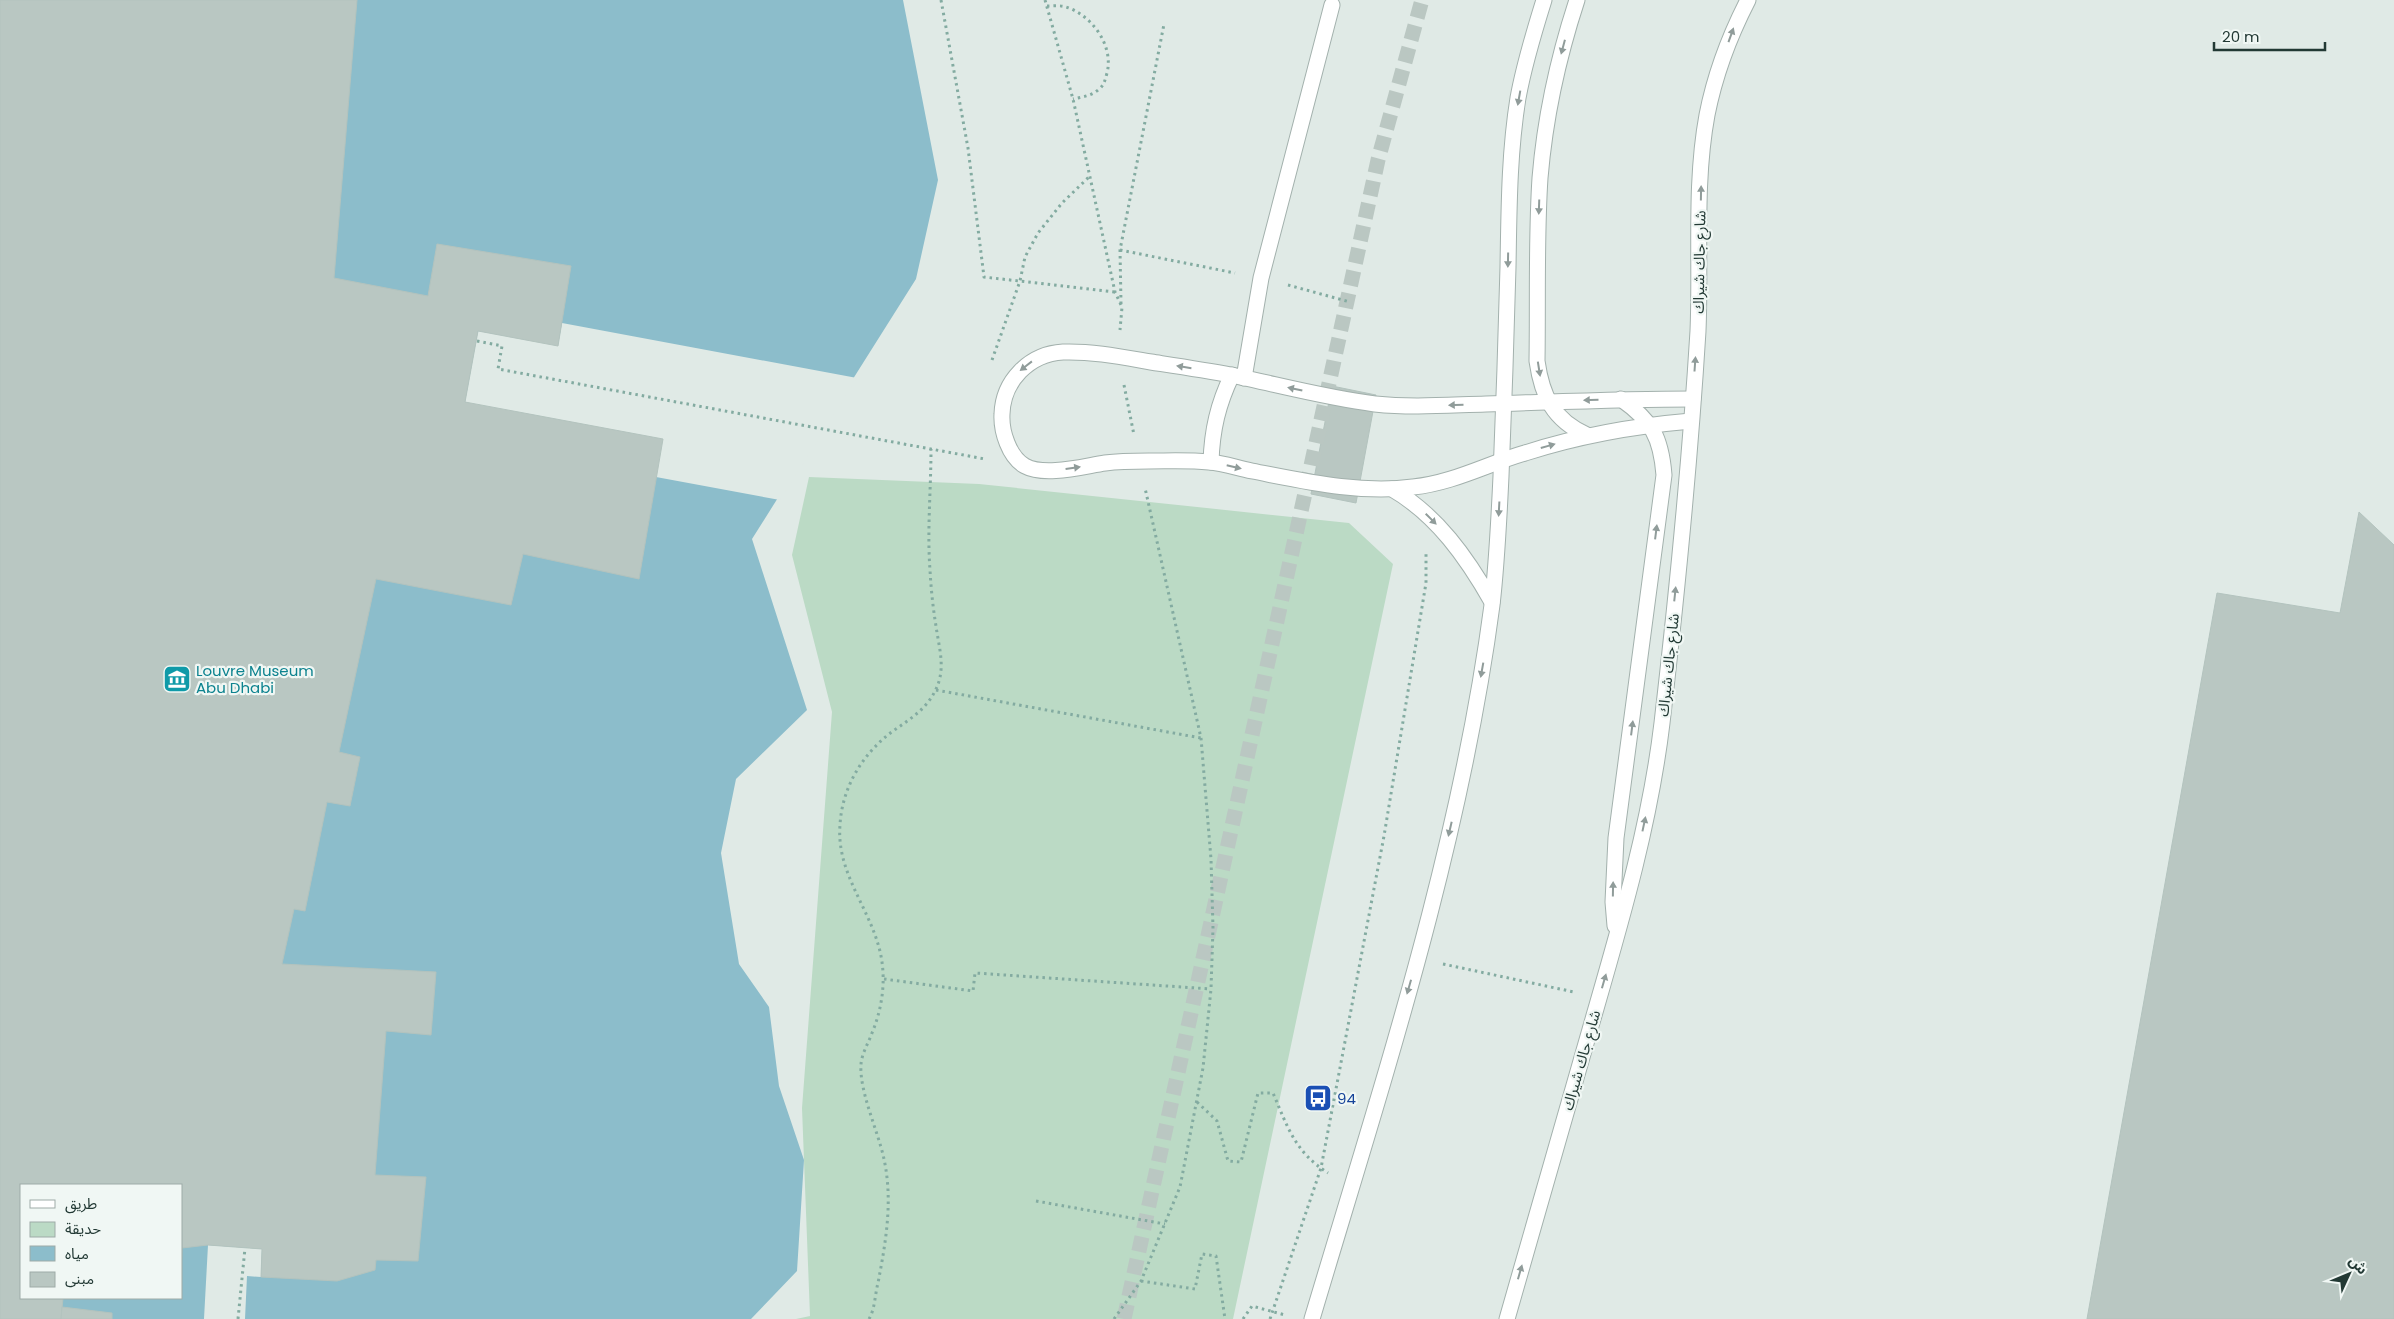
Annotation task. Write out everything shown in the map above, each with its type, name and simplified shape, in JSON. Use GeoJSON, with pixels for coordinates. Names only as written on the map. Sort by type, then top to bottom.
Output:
{"type":"FeatureCollection","features":[{"type":"Feature","properties":{"kind":"street"},"geometry":{"type":"LineString","coordinates":[[1312,1319],[1418,958],[1462,774],[1492,602],[1505,403],[1512,144],[1521,86],[1544,0]]}},
{"type":"Feature","properties":{"kind":"street"},"geometry":{"type":"LineString","coordinates":[[1577,0],[1558,67],[1547,122],[1540,178],[1537,361],[1539,375],[1549,402],[1560,418],[1572,428],[1587,435]]}},
{"type":"Feature","properties":{"kind":"street","name":"شارع جاك شيراك"},"geometry":{"type":"LineString","coordinates":[[1507,1319],[1635,868],[1661,726],[1691,421],[1698,329],[1701,162],[1707,116],[1718,70],[1734,26],[1748,0]]}},
{"type":"Feature","properties":{"kind":"street"},"geometry":{"type":"LineString","coordinates":[[1211,462],[1212,436],[1216,415],[1238,377],[1261,278],[1332,6]]}},
{"type":"Feature","properties":{"kind":"street"},"geometry":{"type":"LineString","coordinates":[[1691,421],[1649,425],[1587,435],[1502,460],[1450,480],[1392,489],[1363,489],[1211,462],[1139,461],[1105,463],[1060,470],[1026,467],[1016,457],[1003,431],[1002,417],[1003,401],[1009,386],[1018,372],[1031,362],[1046,355],[1062,352],[1118,357],[1238,377],[1377,404],[1404,406],[1621,399],[1692,399]]}},
{"type":"Feature","properties":{"kind":"street"},"geometry":{"type":"LineString","coordinates":[[1616,938],[1613,902],[1616,838],[1664,475],[1659,442],[1649,425],[1621,399]]}},
{"type":"Feature","properties":{"kind":"street"},"geometry":{"type":"LineString","coordinates":[[1392,489],[1423,511],[1447,535],[1473,569],[1492,602]]}},
{"type":"Feature","properties":{"kind":"path"},"geometry":{"type":"LineString","coordinates":[[941,0],[968,148],[984,277],[1115,292]]}},
{"type":"Feature","properties":{"kind":"path"},"geometry":{"type":"LineString","coordinates":[[1045,0],[1073,99],[1115,292],[1122,307]]}},
{"type":"Feature","properties":{"kind":"path"},"geometry":{"type":"LineString","coordinates":[[1047,6],[1064,6],[1091,22],[1103,39],[1108,54],[1105,82],[1098,90],[1088,96],[1073,99]]}},
{"type":"Feature","properties":{"kind":"path"},"geometry":{"type":"LineString","coordinates":[[1114,1319],[1141,1281],[1180,1187],[1204,1068],[1211,989],[1212,879],[1201,738],[1139,461],[1118,357],[1122,307],[1120,250],[1164,24]]}},
{"type":"Feature","properties":{"kind":"path"},"geometry":{"type":"LineString","coordinates":[[1003,401],[991,364],[1020,281],[1025,257],[1038,233],[1062,203],[1090,176]]}},
{"type":"Feature","properties":{"kind":"path"},"geometry":{"type":"LineString","coordinates":[[477,341],[502,346],[498,369],[1026,467]]}},
{"type":"Feature","properties":{"kind":"path"},"geometry":{"type":"LineString","coordinates":[[869,1319],[885,1243],[889,1205],[884,1159],[862,1079],[861,1063],[878,1016],[884,979],[877,938],[849,879],[841,853],[840,825],[844,798],[855,772],[872,749],[925,706],[936,690],[942,672],[930,568],[931,449]]}},
{"type":"Feature","properties":{"kind":"path"},"geometry":{"type":"LineString","coordinates":[[1270,1319],[1320,1168],[1384,836],[1426,583],[1426,551]]}},
{"type":"Feature","properties":{"kind":"path"},"geometry":{"type":"LineString","coordinates":[[936,690],[1201,738]]}},
{"type":"Feature","properties":{"kind":"path"},"geometry":{"type":"LineString","coordinates":[[1418,958],[1599,998]]}},
{"type":"Feature","properties":{"kind":"path"},"geometry":{"type":"LineString","coordinates":[[884,979],[973,991],[975,973],[1211,989]]}},
{"type":"Feature","properties":{"kind":"path"},"geometry":{"type":"LineString","coordinates":[[1197,1102],[1217,1121],[1228,1161],[1241,1162],[1258,1093],[1273,1093],[1297,1145],[1320,1168],[1351,1187]]}},
{"type":"Feature","properties":{"kind":"path"},"geometry":{"type":"LineString","coordinates":[[1036,1201],[1165,1224]]}},
{"type":"Feature","properties":{"kind":"path"},"geometry":{"type":"LineString","coordinates":[[238,1319],[245,1248]]}},
{"type":"Feature","properties":{"kind":"path"},"geometry":{"type":"LineString","coordinates":[[1141,1281],[1195,1289],[1202,1254],[1216,1256],[1225,1319]]}},
{"type":"Feature","properties":{"kind":"path"},"geometry":{"type":"LineString","coordinates":[[1244,1319],[1252,1306],[1285,1316]]}},
{"type":"Feature","properties":{"kind":"green space"},"geometry":{"type":"Polygon","coordinates":[[[809,477],[979,484],[1349,523],[1393,564],[1233,1319],[796,1319],[810,1316],[802,1108],[832,712],[792,555],[809,477]]]}},
{"type":"Feature","properties":{"kind":"water"},"geometry":{"type":"Polygon","coordinates":[[[0,0],[903,0],[938,180],[916,279],[752,539],[807,710],[736,779],[721,853],[739,964],[769,1007],[779,1086],[804,1160],[797,1271],[751,1319],[0,1319],[0,0]]]}},
{"type":"Feature","properties":{"kind":"pier"},"geometry":{"type":"Polygon","coordinates":[[[562,323],[857,378],[780,500],[656,477],[465,402],[478,331],[558,345],[562,323]]]}},
{"type":"Feature","properties":{"kind":"pier"},"geometry":{"type":"Polygon","coordinates":[[[208,1245],[262,1249],[261,1277],[247,1276],[245,1319],[204,1319],[208,1245]]]}},
{"type":"Feature","properties":{"kind":"building","name":"Louvre Museum Abu Dhabi"},"geometry":{"type":"Polygon","coordinates":[[[0,0],[357,0],[334,278],[428,296],[437,244],[571,266],[558,346],[478,331],[465,402],[663,439],[639,579],[523,554],[511,605],[376,579],[339,752],[360,757],[350,806],[327,802],[305,911],[294,909],[282,964],[436,972],[431,1035],[386,1031],[375,1175],[426,1177],[418,1261],[376,1260],[375,1270],[337,1281],[261,1277],[262,1249],[208,1245],[182,1248],[182,1184],[20,1184],[20,1299],[63,1299],[61,1319],[0,1319],[0,0]]]}},
{"type":"Feature","properties":{"kind":"building"},"geometry":{"type":"Polygon","coordinates":[[[1332,386],[1376,395],[1356,503],[1311,494],[1332,386]]]}},
{"type":"Feature","properties":{"kind":"building"},"geometry":{"type":"Polygon","coordinates":[[[2359,512],[2394,545],[2394,1319],[2087,1319],[2217,593],[2340,613],[2359,512]]]}},
{"type":"Feature","properties":{"kind":"building"},"geometry":{"type":"Polygon","coordinates":[[[62,1307],[112,1313],[112,1319],[61,1319],[62,1307]]]}},
{"type":"Feature","properties":{"kind":"tunnel"},"geometry":{"type":"LineString","coordinates":[[1124,1319],[1378,160],[1422,0]]}},
{"type":"Feature","properties":{"kind":"place","name":"Louvre Museum Abu Dhabi"},"geometry":{"type":"Point","coordinates":[177,679]}},
{"type":"Feature","properties":{"kind":"place","name":"94"},"geometry":{"type":"Point","coordinates":[1318,1098]}}]}
